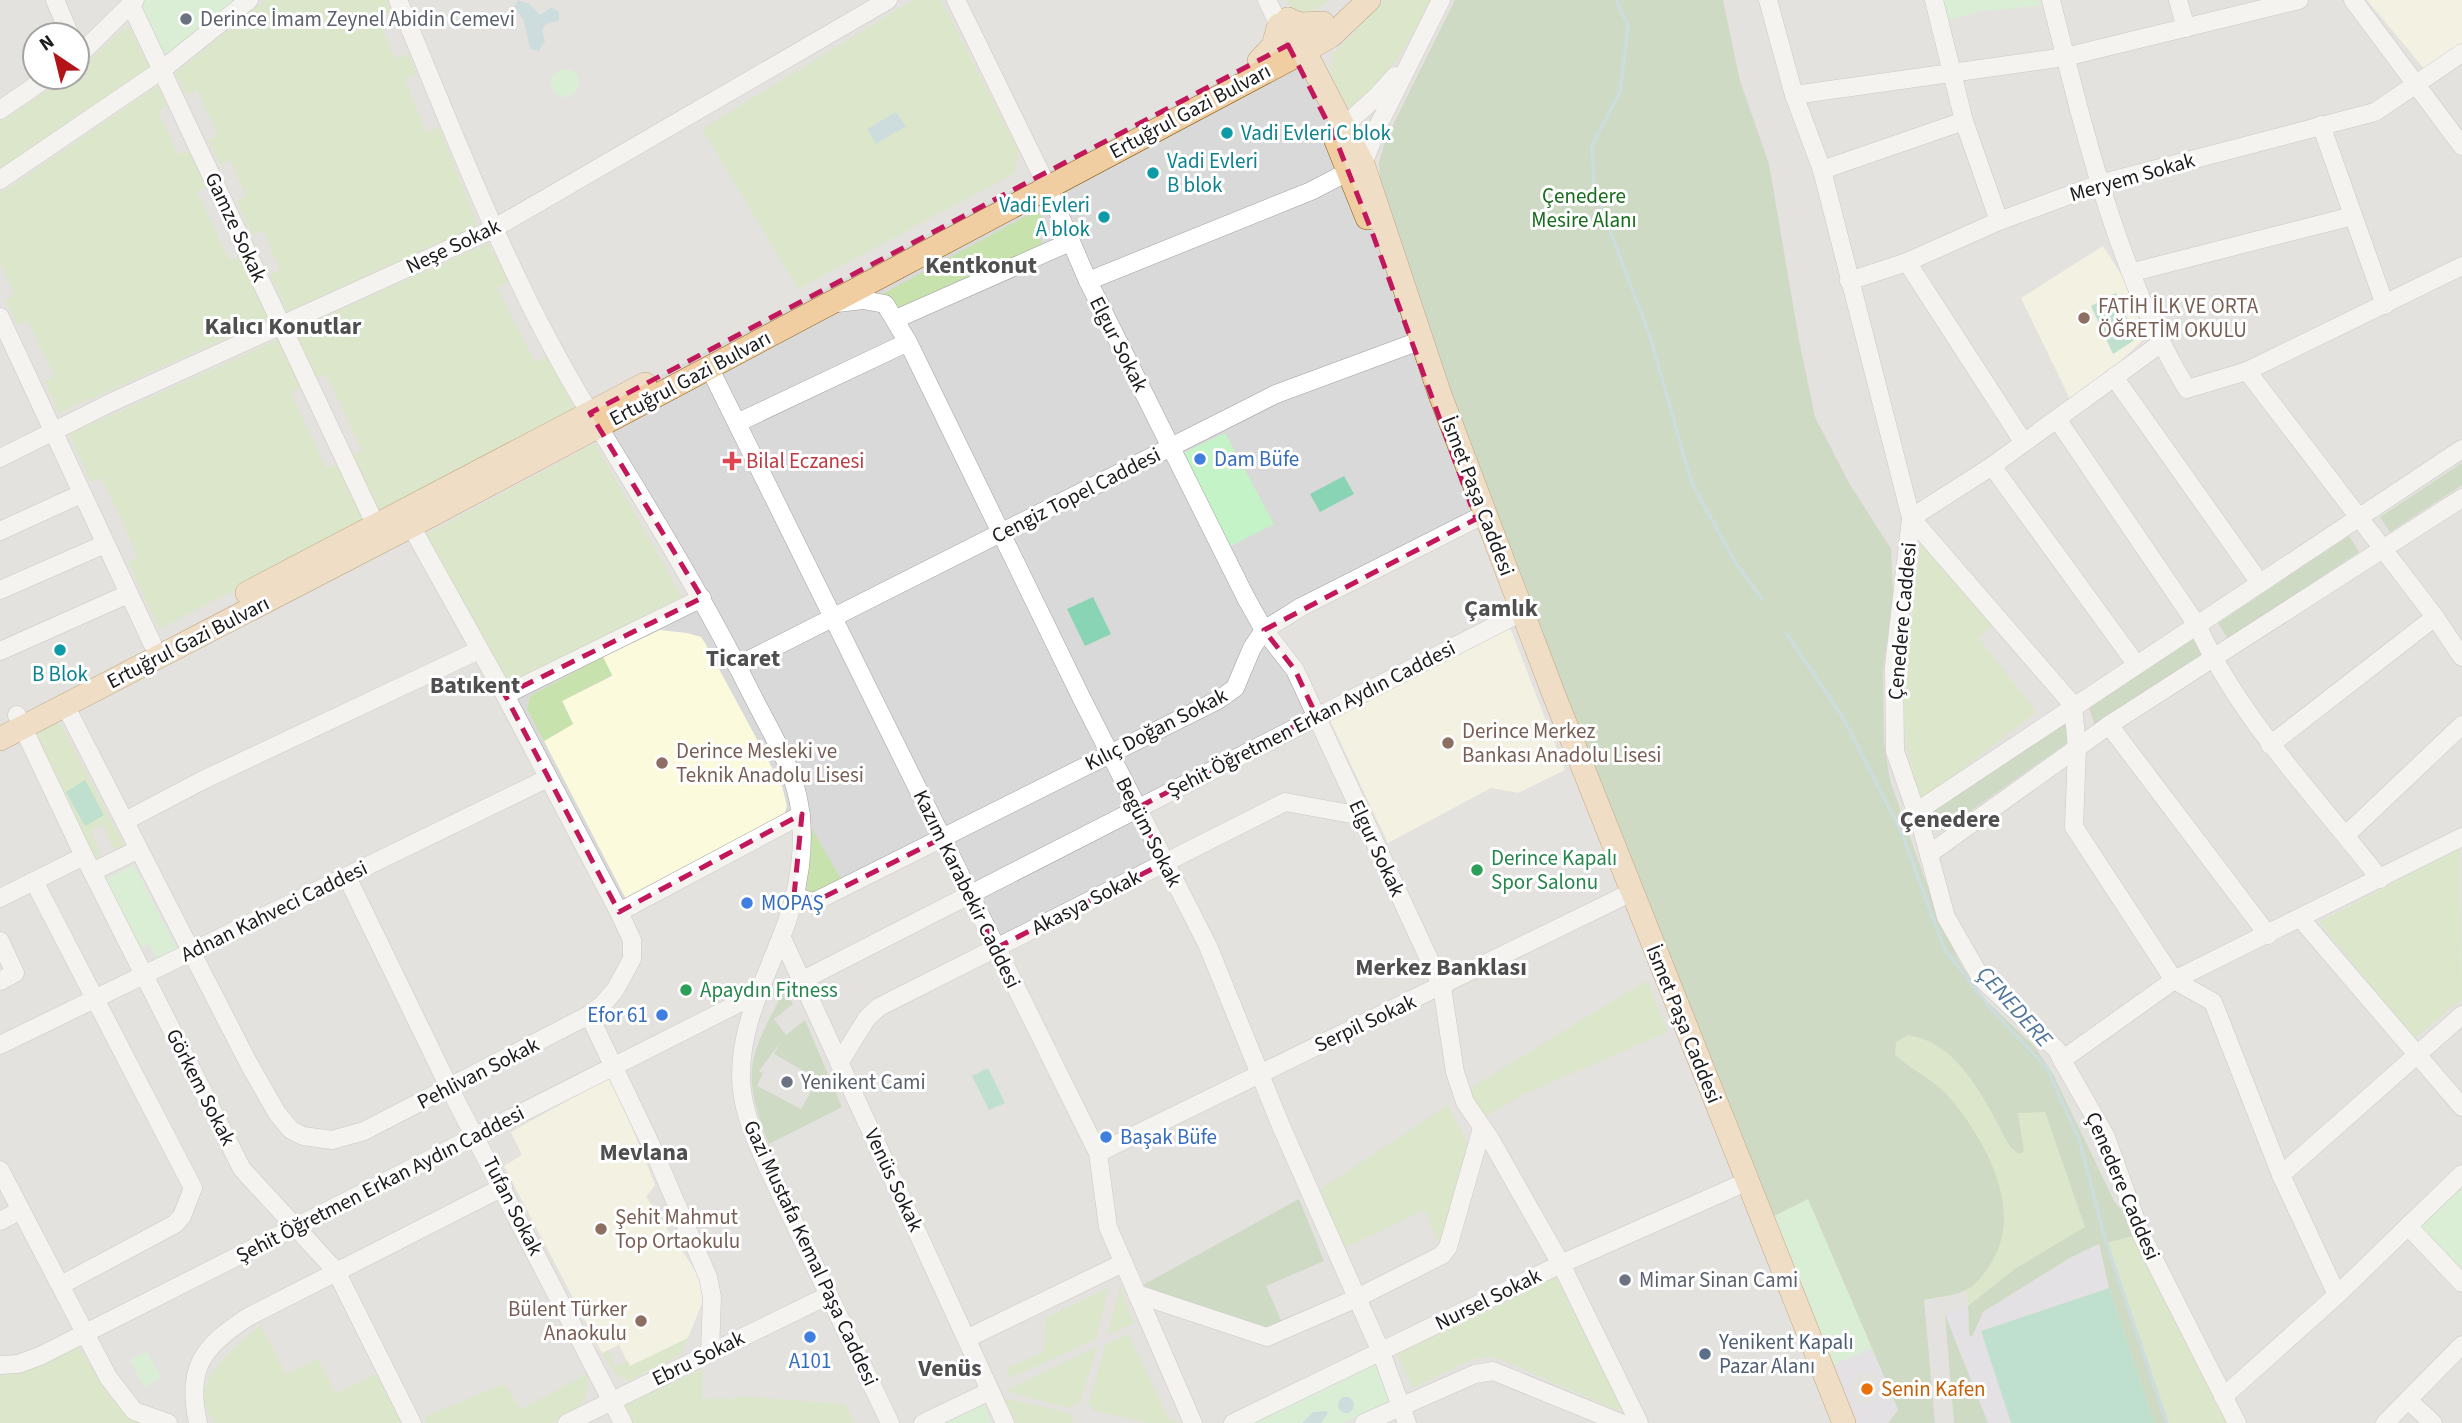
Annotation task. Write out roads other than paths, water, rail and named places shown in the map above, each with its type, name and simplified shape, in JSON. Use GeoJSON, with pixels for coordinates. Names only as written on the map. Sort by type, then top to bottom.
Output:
{"type":"FeatureCollection","features":[{"type":"Feature","properties":{"kind":"main road","name":"Ertuğrul Gazi Bulvarı"},"geometry":{"type":"LineString","coordinates":[[1327,29],[1349,0]]}},
{"type":"Feature","properties":{"kind":"main road","name":"Ertuğrul Gazi Bulvarı"},"geometry":{"type":"LineString","coordinates":[[13,722],[65,705],[411,526],[595,420],[1262,67],[1294,41],[1327,29],[1368,0]]}},
{"type":"Feature","properties":{"kind":"main road"},"geometry":{"type":"LineString","coordinates":[[1294,41],[1327,29]]}},
{"type":"Feature","properties":{"kind":"main road","name":"İsmet Paşa Caddesi"},"geometry":{"type":"LineString","coordinates":[[1294,41],[1356,168],[1416,342],[1517,614],[1741,1184],[1830,1423]]}},
{"type":"Feature","properties":{"kind":"main road","name":"Ertuğrul Gazi Bulvarı"},"geometry":{"type":"LineString","coordinates":[[0,739],[13,722],[152,643],[376,526],[709,368],[832,303],[1045,181]]}},
{"type":"Feature","properties":{"kind":"main road","name":"İsmet Paşa Caddesi"},"geometry":{"type":"LineString","coordinates":[[1741,1184],[1844,1423]]}},
{"type":"Feature","properties":{"kind":"street"},"geometry":{"type":"LineString","coordinates":[[55,0],[64,21]]}},
{"type":"Feature","properties":{"kind":"street"},"geometry":{"type":"LineString","coordinates":[[0,180],[163,69],[249,0]]}},
{"type":"Feature","properties":{"kind":"street","name":"Gazi Mustafa Kemal Paşa Caddesi"},"geometry":{"type":"LineString","coordinates":[[398,0],[493,229],[544,332],[702,598],[788,770],[801,815],[802,839],[794,896],[782,938],[757,994],[742,1059],[745,1113],[890,1423]]}},
{"type":"Feature","properties":{"kind":"street","name":"Neşe Sokak"},"geometry":{"type":"LineString","coordinates":[[0,458],[110,403],[493,229],[888,0]]}},
{"type":"Feature","properties":{"kind":"street","name":"Elgur Sokak"},"geometry":{"type":"LineString","coordinates":[[956,0],[1045,181],[1088,281],[1264,630],[1293,666],[1442,987],[1459,1087],[1561,1264],[1639,1423]]}},
{"type":"Feature","properties":{"kind":"street","name":"İsmet Paşa Caddesi"},"geometry":{"type":"LineString","coordinates":[[1267,0],[1294,41]]}},
{"type":"Feature","properties":{"kind":"street"},"geometry":{"type":"LineString","coordinates":[[1088,281],[1356,168],[1441,0]]}},
{"type":"Feature","properties":{"kind":"street","name":"Çenedere Caddesi"},"geometry":{"type":"LineString","coordinates":[[1768,0],[1794,95],[1822,170],[1911,518],[1894,666],[1895,751],[1929,854],[1946,917],[1981,978],[2057,1050],[2106,1137],[2141,1234],[2236,1423]]}},
{"type":"Feature","properties":{"kind":"street"},"geometry":{"type":"LineString","coordinates":[[1934,0],[1964,121],[1999,221]]}},
{"type":"Feature","properties":{"kind":"street"},"geometry":{"type":"LineString","coordinates":[[2050,0],[2099,184],[2160,344],[2186,389],[2247,371],[2462,266]]}},
{"type":"Feature","properties":{"kind":"street"},"geometry":{"type":"LineString","coordinates":[[2178,0],[2186,28]]}},
{"type":"Feature","properties":{"kind":"street"},"geometry":{"type":"LineString","coordinates":[[1794,95],[2065,57],[2300,0]]}},
{"type":"Feature","properties":{"kind":"street"},"geometry":{"type":"LineString","coordinates":[[2353,0],[2462,146]]}},
{"type":"Feature","properties":{"kind":"street"},"geometry":{"type":"LineString","coordinates":[[91,42],[133,2]]}},
{"type":"Feature","properties":{"kind":"street","name":"Gamze Sokak"},"geometry":{"type":"LineString","coordinates":[[133,2],[376,526]]}},
{"type":"Feature","properties":{"kind":"street","name":"Meryem Sokak"},"geometry":{"type":"LineString","coordinates":[[1849,281],[1907,262],[1999,221],[2099,184],[2375,112],[2462,53]]}},
{"type":"Feature","properties":{"kind":"street"},"geometry":{"type":"LineString","coordinates":[[1338,130],[1377,97],[1413,55]]}},
{"type":"Feature","properties":{"kind":"street"},"geometry":{"type":"LineString","coordinates":[[0,110],[28,91]]}},
{"type":"Feature","properties":{"kind":"street"},"geometry":{"type":"LineString","coordinates":[[1822,170],[1964,121]]}},
{"type":"Feature","properties":{"kind":"street"},"geometry":{"type":"LineString","coordinates":[[2320,125],[2385,304]]}},
{"type":"Feature","properties":{"kind":"street"},"geometry":{"type":"LineString","coordinates":[[2133,272],[2353,216]]}},
{"type":"Feature","properties":{"kind":"street"},"geometry":{"type":"LineString","coordinates":[[896,319],[1070,243]]}},
{"type":"Feature","properties":{"kind":"street"},"geometry":{"type":"LineString","coordinates":[[1907,262],[2024,443]]}},
{"type":"Feature","properties":{"kind":"street","name":"Begüm Sokak"},"geometry":{"type":"LineString","coordinates":[[832,303],[877,301],[891,309],[908,342],[1164,863],[1208,946],[1261,1072],[1280,1126],[1381,1352],[1404,1414]]}},
{"type":"Feature","properties":{"kind":"street"},"geometry":{"type":"LineString","coordinates":[[0,317],[152,643]]}},
{"type":"Feature","properties":{"kind":"street"},"geometry":{"type":"LineString","coordinates":[[737,423],[908,342]]}},
{"type":"Feature","properties":{"kind":"street","name":"Cengiz Topel Caddesi"},"geometry":{"type":"LineString","coordinates":[[737,666],[1276,394],[1416,342]]}},
{"type":"Feature","properties":{"kind":"street"},"geometry":{"type":"LineString","coordinates":[[2160,344],[1993,466],[1911,518],[2074,705],[2077,748],[2074,827],[2174,980],[2213,1002],[2281,1175],[2337,1295]]}},
{"type":"Feature","properties":{"kind":"street","name":"Kazım Karabekir Caddesi"},"geometry":{"type":"LineString","coordinates":[[709,368],[1098,1153],[1108,1227],[1193,1423]]}},
{"type":"Feature","properties":{"kind":"street"},"geometry":{"type":"LineString","coordinates":[[2247,371],[2435,617],[2455,633],[2462,657]]}},
{"type":"Feature","properties":{"kind":"street"},"geometry":{"type":"LineString","coordinates":[[2114,377],[2260,583]]}},
{"type":"Feature","properties":{"kind":"street"},"geometry":{"type":"LineString","coordinates":[[2057,419],[2197,625],[2214,661],[2270,745],[2380,879]]}},
{"type":"Feature","properties":{"kind":"street"},"geometry":{"type":"LineString","coordinates":[[1916,812],[2462,449]]}},
{"type":"Feature","properties":{"kind":"street"},"geometry":{"type":"LineString","coordinates":[[1993,466],[2136,664]]}},
{"type":"Feature","properties":{"kind":"street"},"geometry":{"type":"LineString","coordinates":[[0,531],[81,494]]}},
{"type":"Feature","properties":{"kind":"street"},"geometry":{"type":"LineString","coordinates":[[1929,854],[2109,725],[2214,661],[2462,498]]}},
{"type":"Feature","properties":{"kind":"street","name":"Kılıç Doğan Sokak"},"geometry":{"type":"LineString","coordinates":[[794,896],[813,902],[820,900],[1228,693],[1240,680],[1252,648],[1264,630],[1301,607],[1481,517]]}},
{"type":"Feature","properties":{"kind":"street","name":"Pehlivan Sokak"},"geometry":{"type":"LineString","coordinates":[[65,705],[249,1063],[277,1113],[291,1130],[318,1139],[343,1138],[450,1088],[589,1015],[615,990],[632,959],[632,940],[505,695],[411,526]]}},
{"type":"Feature","properties":{"kind":"street"},"geometry":{"type":"LineString","coordinates":[[0,590],[105,544]]}},
{"type":"Feature","properties":{"kind":"street"},"geometry":{"type":"LineString","coordinates":[[0,651],[128,594]]}},
{"type":"Feature","properties":{"kind":"street"},"geometry":{"type":"LineString","coordinates":[[505,695],[702,598]]}},
{"type":"Feature","properties":{"kind":"street","name":"Şehit Öğretmen Erkan Aydın Caddesi"},"geometry":{"type":"LineString","coordinates":[[801,981],[1517,614]]}},
{"type":"Feature","properties":{"kind":"street"},"geometry":{"type":"LineString","coordinates":[[2270,745],[2435,617]]}},
{"type":"Feature","properties":{"kind":"street"},"geometry":{"type":"LineString","coordinates":[[125,821],[203,780],[479,650]]}},
{"type":"Feature","properties":{"kind":"street","name":"Görkem Sokak"},"geometry":{"type":"LineString","coordinates":[[13,722],[242,1168],[336,1271],[412,1423]]}},
{"type":"Feature","properties":{"kind":"street"},"geometry":{"type":"LineString","coordinates":[[2109,725],[2268,935]]}},
{"type":"Feature","properties":{"kind":"street"},"geometry":{"type":"LineString","coordinates":[[2346,835],[2462,725]]}},
{"type":"Feature","properties":{"kind":"street","name":"Adnan Kahveci Caddesi"},"geometry":{"type":"LineString","coordinates":[[0,1045],[548,779]]}},
{"type":"Feature","properties":{"kind":"street","name":"Akasya Sokak"},"geometry":{"type":"LineString","coordinates":[[839,1063],[867,1018],[879,1007],[1285,802],[1362,816]]}},
{"type":"Feature","properties":{"kind":"street"},"geometry":{"type":"LineString","coordinates":[[619,912],[801,815]]}},
{"type":"Feature","properties":{"kind":"street"},"geometry":{"type":"LineString","coordinates":[[2062,1060],[2174,980],[2462,837]]}},
{"type":"Feature","properties":{"kind":"street"},"geometry":{"type":"LineString","coordinates":[[0,898],[34,881],[139,849]]}},
{"type":"Feature","properties":{"kind":"street","name":"Tufan Sokak"},"geometry":{"type":"LineString","coordinates":[[347,877],[450,1088],[478,1137],[623,1423]]}},
{"type":"Feature","properties":{"kind":"street"},"geometry":{"type":"LineString","coordinates":[[34,881],[193,1188],[183,1216],[175,1224],[61,1285]]}},
{"type":"Feature","properties":{"kind":"street","name":"Serpil Sokak"},"geometry":{"type":"LineString","coordinates":[[1098,1153],[1626,895]]}},
{"type":"Feature","properties":{"kind":"street"},"geometry":{"type":"LineString","coordinates":[[2301,919],[2418,1052],[2462,1107]]}},
{"type":"Feature","properties":{"kind":"street","name":"Venüs Sokak"},"geometry":{"type":"LineString","coordinates":[[782,938],[1005,1423]]}},
{"type":"Feature","properties":{"kind":"street"},"geometry":{"type":"LineString","coordinates":[[0,941],[16,973],[0,981]]}},
{"type":"Feature","properties":{"kind":"street","name":"Şehit Öğretmen Erkan Aydın Caddesi"},"geometry":{"type":"LineString","coordinates":[[0,1364],[29,1360],[85,1333],[757,994]]}},
{"type":"Feature","properties":{"kind":"street"},"geometry":{"type":"LineString","coordinates":[[589,1015],[708,1277],[712,1297],[710,1353]]}},
{"type":"Feature","properties":{"kind":"street"},"geometry":{"type":"LineString","coordinates":[[2281,1175],[2462,1016]]}},
{"type":"Feature","properties":{"kind":"street"},"geometry":{"type":"LineString","coordinates":[[1137,1294],[1267,1337],[1357,1298],[1433,1261],[1448,1247],[1482,1128]]}},
{"type":"Feature","properties":{"kind":"street"},"geometry":{"type":"LineString","coordinates":[[0,1170],[108,1377],[134,1411],[168,1423]]}},
{"type":"Feature","properties":{"kind":"street"},"geometry":{"type":"LineString","coordinates":[[2223,1397],[2337,1295],[2462,1174]]}},
{"type":"Feature","properties":{"kind":"street","name":"Nursel Sokak"},"geometry":{"type":"LineString","coordinates":[[1233,1423],[1561,1264],[1741,1184]]}},
{"type":"Feature","properties":{"kind":"street"},"geometry":{"type":"LineString","coordinates":[[198,1423],[193,1386],[203,1356],[217,1339],[248,1317],[503,1187]]}},
{"type":"Feature","properties":{"kind":"street"},"geometry":{"type":"LineString","coordinates":[[0,1221],[21,1210]]}},
{"type":"Feature","properties":{"kind":"street"},"geometry":{"type":"LineString","coordinates":[[2408,1226],[2462,1283]]}},
{"type":"Feature","properties":{"kind":"street"},"geometry":{"type":"LineString","coordinates":[[968,1338],[1123,1263]]}},
{"type":"Feature","properties":{"kind":"street","name":"Ebru Sokak"},"geometry":{"type":"LineString","coordinates":[[567,1423],[829,1295]]}},
{"type":"Feature","properties":{"kind":"street"},"geometry":{"type":"LineString","coordinates":[[2385,1423],[2462,1345]]}},
{"type":"Feature","properties":{"kind":"street"},"geometry":{"type":"LineString","coordinates":[[1364,1423],[1404,1414],[1475,1374],[1493,1371],[1621,1423]]}},
{"type":"Feature","properties":{"kind":"street"},"geometry":{"type":"LineString","coordinates":[[923,1423],[990,1391]]}},
{"type":"Feature","properties":{"kind":"street"},"geometry":{"type":"LineString","coordinates":[[2408,1400],[2433,1423]]}},
{"type":"Feature","properties":{"kind":"water"},"geometry":{"type":"Polygon","coordinates":[[[518,0],[529,4],[540,15],[552,7],[559,12],[559,21],[547,23],[542,29],[545,41],[539,51],[530,49],[524,20],[514,8],[518,0]]]}},
{"type":"Feature","properties":{"kind":"water"},"geometry":{"type":"Polygon","coordinates":[[[896,112],[906,126],[876,144],[867,129],[896,112]]]}},
{"type":"Feature","properties":{"kind":"water"},"geometry":{"type":"Polygon","coordinates":[[[1343,1397],[1349,1397],[1354,1405],[1352,1411],[1343,1413],[1338,1408],[1338,1402],[1343,1397]]]}},
{"type":"Feature","properties":{"kind":"water"},"geometry":{"type":"Polygon","coordinates":[[[1313,1412],[1328,1413],[1321,1423],[1302,1423],[1313,1412]]]}},
{"type":"Feature","properties":{"kind":"waterway"},"geometry":{"type":"LineString","coordinates":[[1616,0],[1628,25],[1620,92],[1592,145],[1594,188],[1651,339],[1691,481],[1735,562],[1762,599]]}},
{"type":"Feature","properties":{"kind":"waterway","name":"ÇENEDERE"},"geometry":{"type":"LineString","coordinates":[[1787,634],[1842,716],[1901,831],[1944,948],[1990,1008],[2047,1068],[2079,1139],[2106,1242],[2167,1423]]}},
{"type":"Feature","properties":{"kind":"place","name":"Derince İmam Zeynel Abidin Cemevi"},"geometry":{"type":"Point","coordinates":[186,19]}},
{"type":"Feature","properties":{"kind":"place","name":"Vadi Evleri C blok"},"geometry":{"type":"Point","coordinates":[1227,133]}},
{"type":"Feature","properties":{"kind":"place","name":"Vadi Evleri B blok"},"geometry":{"type":"Point","coordinates":[1153,173]}},
{"type":"Feature","properties":{"kind":"place","name":"Vadi Evleri A blok"},"geometry":{"type":"Point","coordinates":[1104,217]}},
{"type":"Feature","properties":{"kind":"place","name":"FATİH İLK VE ORTA ÖĞRETİM OKULU"},"geometry":{"type":"Point","coordinates":[2084,318]}},
{"type":"Feature","properties":{"kind":"place","name":"Dam Büfe"},"geometry":{"type":"Point","coordinates":[1200,459]}},
{"type":"Feature","properties":{"kind":"place","name":"Bilal Eczanesi"},"geometry":{"type":"Point","coordinates":[732,461]}},
{"type":"Feature","properties":{"kind":"place","name":"B Blok"},"geometry":{"type":"Point","coordinates":[60,650]}},
{"type":"Feature","properties":{"kind":"place","name":"Derince Merkez Bankası Anadolu Lisesi"},"geometry":{"type":"Point","coordinates":[1448,743]}},
{"type":"Feature","properties":{"kind":"place","name":"Derince Mesleki ve Teknik Anadolu Lisesi"},"geometry":{"type":"Point","coordinates":[662,763]}},
{"type":"Feature","properties":{"kind":"place","name":"Derince Kapalı Spor Salonu"},"geometry":{"type":"Point","coordinates":[1477,870]}},
{"type":"Feature","properties":{"kind":"place","name":"MOPAŞ"},"geometry":{"type":"Point","coordinates":[747,903]}},
{"type":"Feature","properties":{"kind":"place","name":"Apaydın Fitness"},"geometry":{"type":"Point","coordinates":[686,990]}},
{"type":"Feature","properties":{"kind":"place","name":"Efor 61"},"geometry":{"type":"Point","coordinates":[662,1015]}},
{"type":"Feature","properties":{"kind":"place","name":"Yenikent Cami"},"geometry":{"type":"Point","coordinates":[787,1082]}},
{"type":"Feature","properties":{"kind":"place","name":"Başak Büfe"},"geometry":{"type":"Point","coordinates":[1106,1137]}},
{"type":"Feature","properties":{"kind":"place","name":"Şehit Mahmut Top Ortaokulu"},"geometry":{"type":"Point","coordinates":[601,1229]}},
{"type":"Feature","properties":{"kind":"place","name":"Mimar Sinan Cami"},"geometry":{"type":"Point","coordinates":[1625,1280]}},
{"type":"Feature","properties":{"kind":"place","name":"Bülent Türker Anaokulu"},"geometry":{"type":"Point","coordinates":[641,1321]}},
{"type":"Feature","properties":{"kind":"place","name":"A101"},"geometry":{"type":"Point","coordinates":[810,1337]}},
{"type":"Feature","properties":{"kind":"place","name":"Yenikent Kapalı Pazar Alanı"},"geometry":{"type":"Point","coordinates":[1705,1354]}},
{"type":"Feature","properties":{"kind":"place","name":"Senin Kafen"},"geometry":{"type":"Point","coordinates":[1867,1389]}},
{"type":"Feature","properties":{"kind":"district","name":"Kentkonut"},"geometry":{"type":"Point","coordinates":[981,265]}},
{"type":"Feature","properties":{"kind":"district","name":"Kalıcı Konutlar"},"geometry":{"type":"Point","coordinates":[283,326]}},
{"type":"Feature","properties":{"kind":"district","name":"Çamlık"},"geometry":{"type":"Point","coordinates":[1501,608]}},
{"type":"Feature","properties":{"kind":"district","name":"Ticaret"},"geometry":{"type":"Point","coordinates":[743,658]}},
{"type":"Feature","properties":{"kind":"district","name":"Batıkent"},"geometry":{"type":"Point","coordinates":[475,685]}},
{"type":"Feature","properties":{"kind":"district","name":"Çenedere"},"geometry":{"type":"Point","coordinates":[1950,819]}},
{"type":"Feature","properties":{"kind":"district","name":"Merkez Banklası"},"geometry":{"type":"Point","coordinates":[1441,967]}},
{"type":"Feature","properties":{"kind":"district","name":"Mevlana"},"geometry":{"type":"Point","coordinates":[644,1152]}},
{"type":"Feature","properties":{"kind":"district","name":"Venüs"},"geometry":{"type":"Point","coordinates":[950,1368]}},
{"type":"Feature","properties":{"kind":"park label","name":"Çenedere Mesire Alanı"},"geometry":{"type":"Point","coordinates":[1584,208]}}]}
